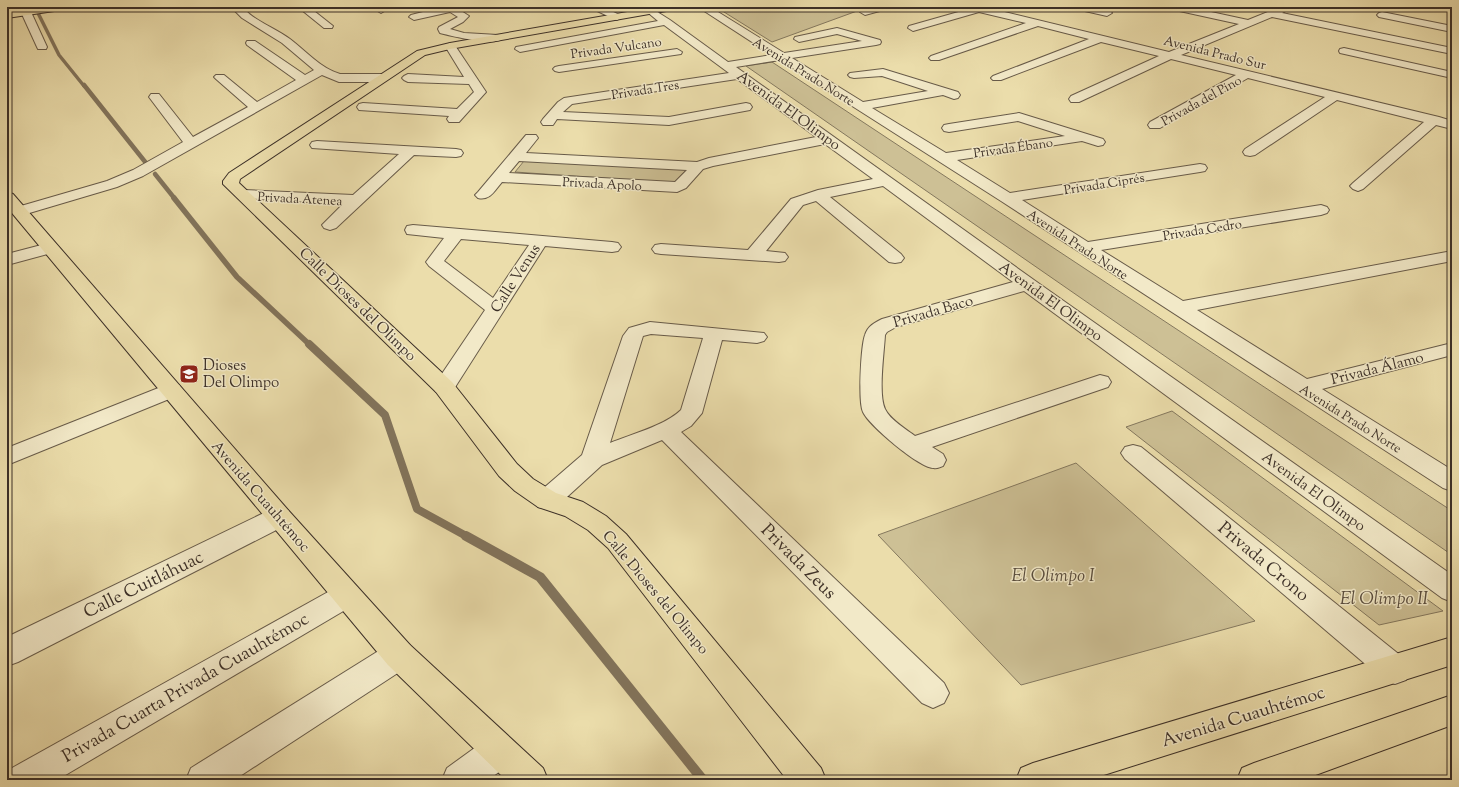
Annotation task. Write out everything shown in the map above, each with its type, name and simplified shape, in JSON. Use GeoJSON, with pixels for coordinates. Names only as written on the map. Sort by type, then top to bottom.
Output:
{"type":"FeatureCollection","features":[{"type":"Feature","properties":{"kind":"main road"},"geometry":{"type":"LineString","coordinates":[[7,15],[61,7]]}},
{"type":"Feature","properties":{"kind":"main road","name":"Calle Dioses del Olimpo"},"geometry":{"type":"LineString","coordinates":[[651,11],[450,46],[421,53],[234,176],[231,184],[444,387],[508,470],[524,486],[547,500],[574,509],[597,523],[616,541],[809,780]]}},
{"type":"Feature","properties":{"kind":"main road","name":"Avenida Cuauhtémoc"},"geometry":{"type":"LineString","coordinates":[[13,204],[279,517],[399,655],[530,780]]}},
{"type":"Feature","properties":{"kind":"main road","name":"Avenida Cuauhtémoc"},"geometry":{"type":"LineString","coordinates":[[1033,780],[1395,670],[1452,651]]}},
{"type":"Feature","properties":{"kind":"main road"},"geometry":{"type":"LineString","coordinates":[[1254,780],[1452,710]]}},
{"type":"Feature","properties":{"kind":"street"},"geometry":{"type":"LineString","coordinates":[[236,7],[262,28],[283,38],[322,70],[339,78],[382,78]]}},
{"type":"Feature","properties":{"kind":"street"},"geometry":{"type":"LineString","coordinates":[[303,7],[328,26]]}},
{"type":"Feature","properties":{"kind":"street"},"geometry":{"type":"LineString","coordinates":[[594,7],[617,17]]}},
{"type":"Feature","properties":{"kind":"street","name":"Avenida Prado Norte"},"geometry":{"type":"LineString","coordinates":[[703,7],[1007,198],[1177,308],[1452,482]]}},
{"type":"Feature","properties":{"kind":"street"},"geometry":{"type":"LineString","coordinates":[[865,12],[884,7]]}},
{"type":"Feature","properties":{"kind":"street"},"geometry":{"type":"LineString","coordinates":[[1080,7],[1107,13]]}},
{"type":"Feature","properties":{"kind":"street"},"geometry":{"type":"LineString","coordinates":[[1176,7],[1250,23]]}},
{"type":"Feature","properties":{"kind":"street"},"geometry":{"type":"LineString","coordinates":[[414,17],[450,8],[462,14],[464,18],[446,27],[444,31],[464,36],[498,38]]}},
{"type":"Feature","properties":{"kind":"street"},"geometry":{"type":"LineString","coordinates":[[913,28],[975,8]]}},
{"type":"Feature","properties":{"kind":"street","name":"Avenida Prado Sur"},"geometry":{"type":"LineString","coordinates":[[975,8],[1452,125]]}},
{"type":"Feature","properties":{"kind":"street"},"geometry":{"type":"LineString","coordinates":[[1075,99],[1171,55],[1250,23],[1277,9],[1452,50]]}},
{"type":"Feature","properties":{"kind":"street"},"geometry":{"type":"LineString","coordinates":[[33,11],[42,47]]}},
{"type":"Feature","properties":{"kind":"street","name":"Avenida El Olimpo"},"geometry":{"type":"LineString","coordinates":[[651,11],[669,15],[734,70],[827,139],[1452,590]]}},
{"type":"Feature","properties":{"kind":"street","name":"Privada Vulcano"},"geometry":{"type":"LineString","coordinates":[[520,49],[669,15]]}},
{"type":"Feature","properties":{"kind":"street"},"geometry":{"type":"LineString","coordinates":[[1382,15],[1452,28]]}},
{"type":"Feature","properties":{"kind":"street"},"geometry":{"type":"LineString","coordinates":[[934,58],[1037,23]]}},
{"type":"Feature","properties":{"kind":"street","name":"Privada Tres"},"geometry":{"type":"LineString","coordinates":[[746,108],[669,120],[551,118],[562,105],[568,101],[734,70],[783,57],[876,42],[837,30],[799,39]]}},
{"type":"Feature","properties":{"kind":"street"},"geometry":{"type":"LineString","coordinates":[[996,78],[1101,38]]}},
{"type":"Feature","properties":{"kind":"street"},"geometry":{"type":"LineString","coordinates":[[251,42],[305,81]]}},
{"type":"Feature","properties":{"kind":"street","name":"Privada Vulcano"},"geometry":{"type":"LineString","coordinates":[[538,45],[556,66],[677,52]]}},
{"type":"Feature","properties":{"kind":"street"},"geometry":{"type":"LineString","coordinates":[[363,107],[457,116],[480,92],[471,81],[450,46]]}},
{"type":"Feature","properties":{"kind":"street"},"geometry":{"type":"LineString","coordinates":[[1344,51],[1452,75]]}},
{"type":"Feature","properties":{"kind":"street"},"geometry":{"type":"LineString","coordinates":[[13,204],[127,178],[257,108],[322,70]]}},
{"type":"Feature","properties":{"kind":"street"},"geometry":{"type":"LineString","coordinates":[[854,75],[883,72],[949,93],[860,106]]}},
{"type":"Feature","properties":{"kind":"street","name":"Privada del Pino"},"geometry":{"type":"LineString","coordinates":[[1155,125],[1247,74]]}},
{"type":"Feature","properties":{"kind":"street"},"geometry":{"type":"LineString","coordinates":[[220,77],[257,108]]}},
{"type":"Feature","properties":{"kind":"street"},"geometry":{"type":"LineString","coordinates":[[408,78],[471,81]]}},
{"type":"Feature","properties":{"kind":"street"},"geometry":{"type":"LineString","coordinates":[[1250,152],[1335,96]]}},
{"type":"Feature","properties":{"kind":"street"},"geometry":{"type":"LineString","coordinates":[[155,97],[192,144]]}},
{"type":"Feature","properties":{"kind":"street","name":"Privada Ébano"},"geometry":{"type":"LineString","coordinates":[[948,128],[1019,117],[1098,142]]}},
{"type":"Feature","properties":{"kind":"street"},"geometry":{"type":"LineString","coordinates":[[1358,186],[1434,120]]}},
{"type":"Feature","properties":{"kind":"street","name":"Privada Ébano"},"geometry":{"type":"LineString","coordinates":[[942,158],[1084,137]]}},
{"type":"Feature","properties":{"kind":"street"},"geometry":{"type":"LineString","coordinates":[[482,195],[531,138]]}},
{"type":"Feature","properties":{"kind":"street","name":"Privada Apolo"},"geometry":{"type":"LineString","coordinates":[[516,157],[698,166],[717,159],[827,139]]}},
{"type":"Feature","properties":{"kind":"street"},"geometry":{"type":"LineString","coordinates":[[317,145],[456,153]]}},
{"type":"Feature","properties":{"kind":"street","name":"Privada Atenea"},"geometry":{"type":"LineString","coordinates":[[330,225],[410,150]]}},
{"type":"Feature","properties":{"kind":"street","name":"Privada Apolo"},"geometry":{"type":"LineString","coordinates":[[498,177],[670,187],[681,185],[698,166]]}},
{"type":"Feature","properties":{"kind":"street","name":"Privada Ciprés"},"geometry":{"type":"LineString","coordinates":[[1007,198],[1200,168]]}},
{"type":"Feature","properties":{"kind":"street"},"geometry":{"type":"LineString","coordinates":[[753,255],[797,202],[886,181]]}},
{"type":"Feature","properties":{"kind":"street","name":"Privada Atenea"},"geometry":{"type":"LineString","coordinates":[[244,195],[356,200]]}},
{"type":"Feature","properties":{"kind":"street"},"geometry":{"type":"LineString","coordinates":[[818,196],[895,258]]}},
{"type":"Feature","properties":{"kind":"street","name":"Privada Cedro"},"geometry":{"type":"LineString","coordinates":[[1084,248],[1321,210]]}},
{"type":"Feature","properties":{"kind":"street","name":"Calle Venus"},"geometry":{"type":"LineString","coordinates":[[413,230],[541,240],[444,387]]}},
{"type":"Feature","properties":{"kind":"street"},"geometry":{"type":"LineString","coordinates":[[456,234],[435,262],[495,309]]}},
{"type":"Feature","properties":{"kind":"street"},"geometry":{"type":"LineString","coordinates":[[541,240],[612,247]]}},
{"type":"Feature","properties":{"kind":"street"},"geometry":{"type":"LineString","coordinates":[[7,260],[50,248]]}},
{"type":"Feature","properties":{"kind":"street"},"geometry":{"type":"LineString","coordinates":[[661,249],[780,257]]}},
{"type":"Feature","properties":{"kind":"street"},"geometry":{"type":"LineString","coordinates":[[1177,308],[1452,256]]}},
{"type":"Feature","properties":{"kind":"street","name":"Privada Baco"},"geometry":{"type":"LineString","coordinates":[[934,460],[883,422],[874,412],[872,400],[875,335],[879,328],[889,323],[1027,284]]}},
{"type":"Feature","properties":{"kind":"street"},"geometry":{"type":"LineString","coordinates":[[593,459],[633,336],[636,332],[650,328],[757,337]]}},
{"type":"Feature","properties":{"kind":"street"},"geometry":{"type":"LineString","coordinates":[[547,500],[593,459],[665,430],[683,421],[691,413],[714,334]]}},
{"type":"Feature","properties":{"kind":"street","name":"Privada Álamo"},"geometry":{"type":"LineString","coordinates":[[1302,386],[1452,350]]}},
{"type":"Feature","properties":{"kind":"street"},"geometry":{"type":"LineString","coordinates":[[914,445],[1100,382]]}},
{"type":"Feature","properties":{"kind":"street"},"geometry":{"type":"LineString","coordinates":[[7,457],[171,390]]}},
{"type":"Feature","properties":{"kind":"street","name":"Privada Zeus"},"geometry":{"type":"LineString","coordinates":[[665,430],[933,693]]}},
{"type":"Feature","properties":{"kind":"street","name":"Privada Crono"},"geometry":{"type":"LineString","coordinates":[[1133,453],[1395,670]]}},
{"type":"Feature","properties":{"kind":"street","name":"Calle Cuitláhuac"},"geometry":{"type":"LineString","coordinates":[[7,652],[279,517]]}},
{"type":"Feature","properties":{"kind":"street","name":"Privada Cuarta Privada Cuauhtémoc"},"geometry":{"type":"LineString","coordinates":[[24,780],[346,595]]}},
{"type":"Feature","properties":{"kind":"street"},"geometry":{"type":"LineString","coordinates":[[203,780],[399,655]]}},
{"type":"Feature","properties":{"kind":"street"},"geometry":{"type":"LineString","coordinates":[[459,780],[499,751]]}},
{"type":"Feature","properties":{"kind":"green space"},"geometry":{"type":"Polygon","coordinates":[[[716,7],[868,7],[772,42],[716,7]]]}},
{"type":"Feature","properties":{"kind":"green space"},"geometry":{"type":"Polygon","coordinates":[[[772,62],[1452,511],[1452,555],[746,66],[772,62]]]}},
{"type":"Feature","properties":{"kind":"green space"},"geometry":{"type":"Polygon","coordinates":[[[524,161],[687,169],[674,183],[515,172],[524,161]]]}},
{"type":"Feature","properties":{"kind":"green space","name":"El Olimpo II"},"geometry":{"type":"Polygon","coordinates":[[[1172,411],[1443,611],[1379,625],[1126,427],[1172,411]]]}},
{"type":"Feature","properties":{"kind":"green space","name":"El Olimpo I"},"geometry":{"type":"Polygon","coordinates":[[[1076,463],[1255,621],[1021,685],[878,535],[1076,463]]]}},
{"type":"Feature","properties":{"kind":"waterway"},"geometry":{"type":"LineString","coordinates":[[35,7],[59,55],[84,86]]}},
{"type":"Feature","properties":{"kind":"waterway"},"geometry":{"type":"LineString","coordinates":[[84,85],[146,163]]}},
{"type":"Feature","properties":{"kind":"waterway"},"geometry":{"type":"LineString","coordinates":[[155,174],[175,199]]}},
{"type":"Feature","properties":{"kind":"waterway"},"geometry":{"type":"LineString","coordinates":[[174,198],[237,277],[310,345]]}},
{"type":"Feature","properties":{"kind":"waterway"},"geometry":{"type":"LineString","coordinates":[[309,344],[385,415],[417,509],[468,537]]}},
{"type":"Feature","properties":{"kind":"waterway"},"geometry":{"type":"LineString","coordinates":[[466,536],[540,577],[703,780]]}},
{"type":"Feature","properties":{"kind":"place","name":"Dioses Del Olimpo"},"geometry":{"type":"Point","coordinates":[189,374]}}]}
